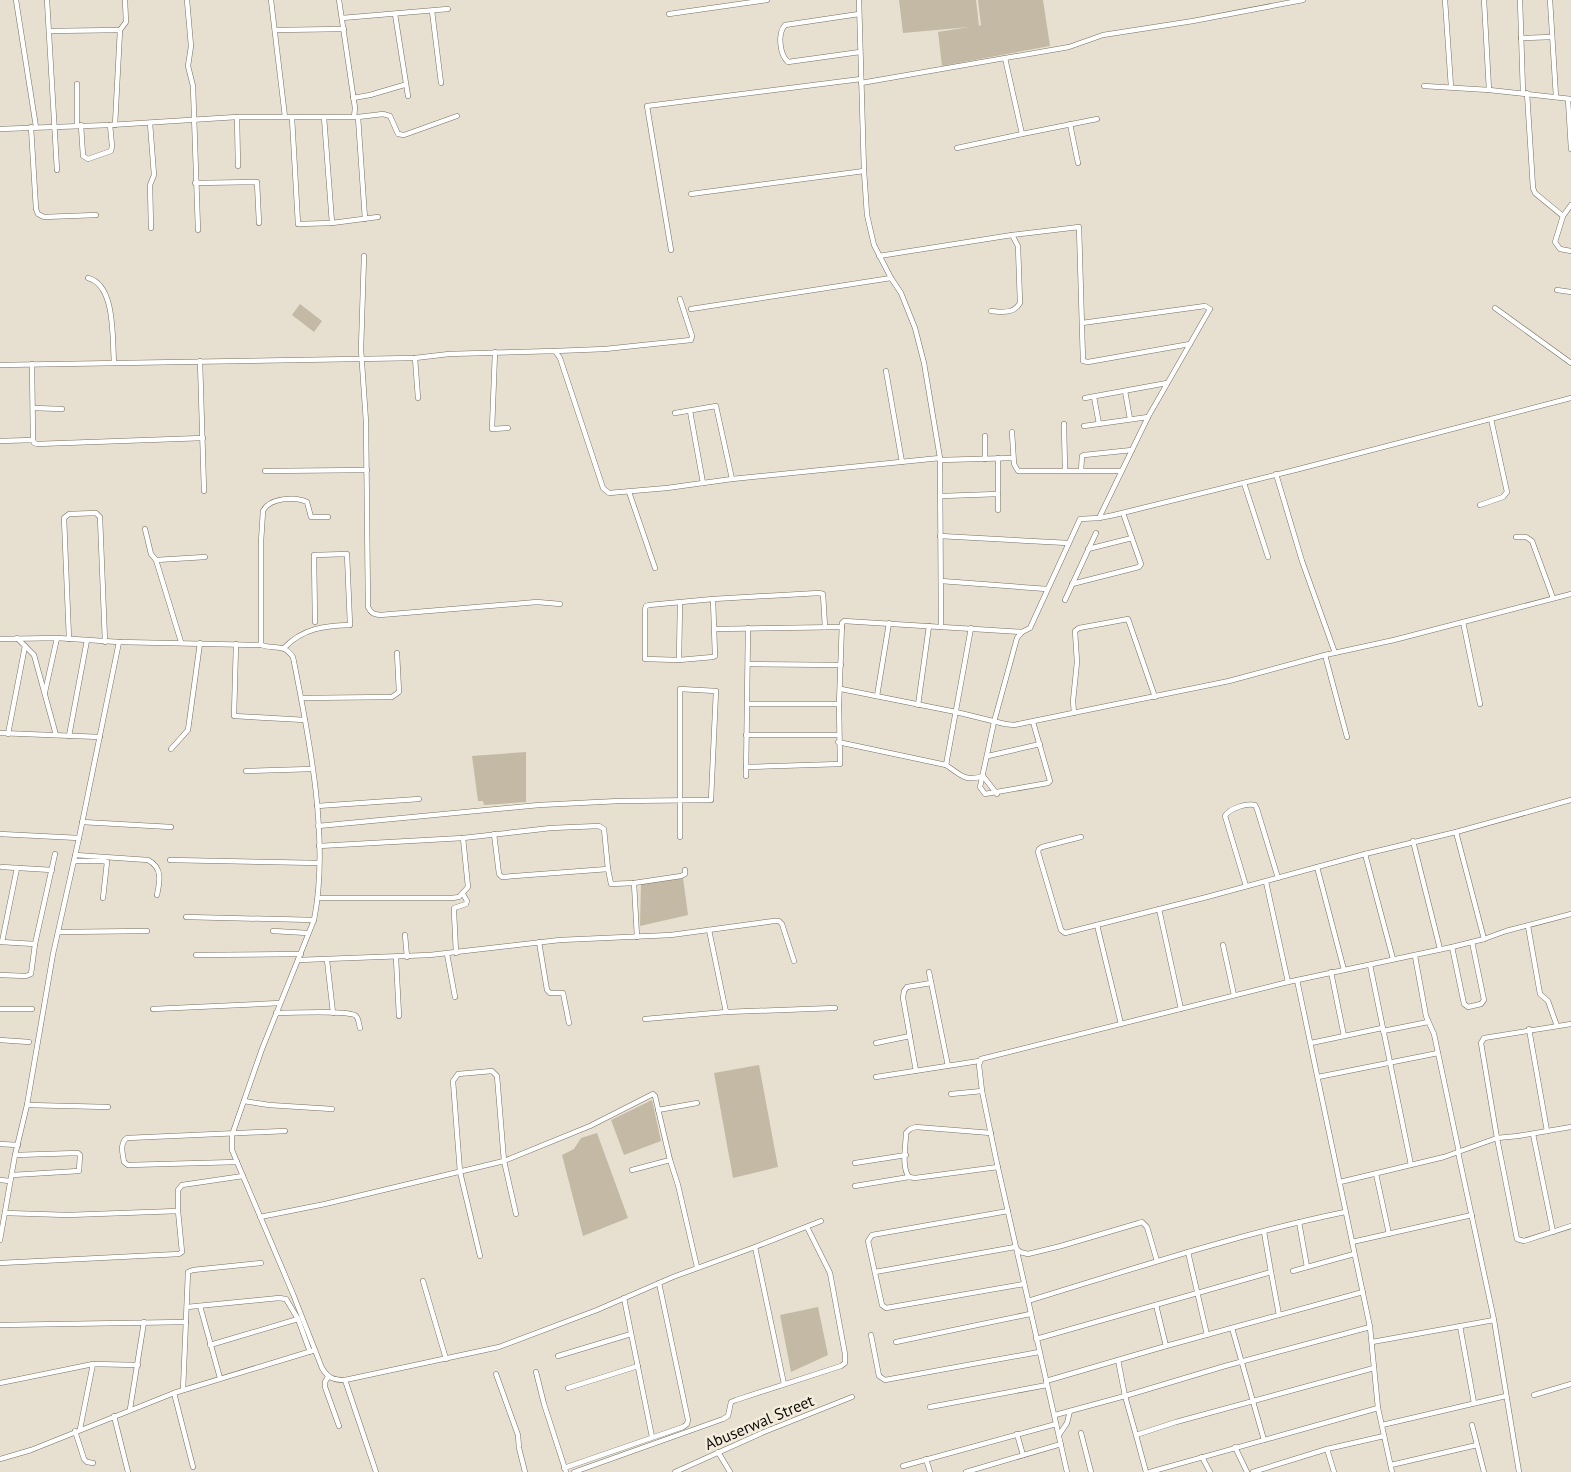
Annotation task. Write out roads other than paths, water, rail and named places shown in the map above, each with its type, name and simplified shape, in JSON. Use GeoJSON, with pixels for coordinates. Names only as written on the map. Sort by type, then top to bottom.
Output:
{"type":"FeatureCollection","features":[{"type":"Feature","properties":{"kind":"street"},"geometry":{"type":"LineString","coordinates":[[16,0],[33,127],[36,208],[38,214],[44,217],[96,215]]}},
{"type":"Feature","properties":{"kind":"street"},"geometry":{"type":"LineString","coordinates":[[47,0],[57,170]]}},
{"type":"Feature","properties":{"kind":"street"},"geometry":{"type":"LineString","coordinates":[[77,84],[83,156],[88,159],[111,151],[120,30],[126,22],[125,0]]}},
{"type":"Feature","properties":{"kind":"street"},"geometry":{"type":"LineString","coordinates":[[187,0],[191,46],[188,66],[193,86],[198,230]]}},
{"type":"Feature","properties":{"kind":"street"},"geometry":{"type":"LineString","coordinates":[[271,0],[285,118]]}},
{"type":"Feature","properties":{"kind":"street"},"geometry":{"type":"LineString","coordinates":[[339,0],[356,117],[365,220]]}},
{"type":"Feature","properties":{"kind":"street"},"geometry":{"type":"LineString","coordinates":[[669,14],[767,0]]}},
{"type":"Feature","properties":{"kind":"street"},"geometry":{"type":"LineString","coordinates":[[859,0],[865,196],[870,231],[879,256],[901,293],[915,328],[924,363],[940,459],[942,496],[940,536],[941,627]]}},
{"type":"Feature","properties":{"kind":"street"},"geometry":{"type":"LineString","coordinates":[[671,250],[647,106],[861,81],[1005,58],[1070,47],[1103,35],[1193,21],[1303,0]]}},
{"type":"Feature","properties":{"kind":"street"},"geometry":{"type":"LineString","coordinates":[[1445,0],[1451,88]]}},
{"type":"Feature","properties":{"kind":"street"},"geometry":{"type":"LineString","coordinates":[[1484,0],[1489,90]]}},
{"type":"Feature","properties":{"kind":"street"},"geometry":{"type":"LineString","coordinates":[[1520,0],[1521,38],[1533,188],[1535,193],[1563,216]]}},
{"type":"Feature","properties":{"kind":"street"},"geometry":{"type":"LineString","coordinates":[[1550,0],[1556,97]]}},
{"type":"Feature","properties":{"kind":"street"},"geometry":{"type":"LineString","coordinates":[[342,18],[448,9]]}},
{"type":"Feature","properties":{"kind":"street"},"geometry":{"type":"LineString","coordinates":[[432,11],[441,83]]}},
{"type":"Feature","properties":{"kind":"street"},"geometry":{"type":"LineString","coordinates":[[395,14],[408,96]]}},
{"type":"Feature","properties":{"kind":"street"},"geometry":{"type":"LineString","coordinates":[[859,14],[785,25],[780,32],[784,58],[788,62],[860,52]]}},
{"type":"Feature","properties":{"kind":"street"},"geometry":{"type":"LineString","coordinates":[[276,30],[344,29]]}},
{"type":"Feature","properties":{"kind":"street"},"geometry":{"type":"LineString","coordinates":[[49,31],[120,30]]}},
{"type":"Feature","properties":{"kind":"street"},"geometry":{"type":"LineString","coordinates":[[1521,38],[1552,37]]}},
{"type":"Feature","properties":{"kind":"street"},"geometry":{"type":"LineString","coordinates":[[1005,58],[1022,134]]}},
{"type":"Feature","properties":{"kind":"street"},"geometry":{"type":"LineString","coordinates":[[353,98],[370,96],[404,85]]}},
{"type":"Feature","properties":{"kind":"street"},"geometry":{"type":"LineString","coordinates":[[1424,86],[1525,93],[1569,99],[1571,148]]}},
{"type":"Feature","properties":{"kind":"street"},"geometry":{"type":"LineString","coordinates":[[0,129],[113,125],[237,117],[356,117],[383,114],[392,118],[398,134],[404,135],[457,116]]}},
{"type":"Feature","properties":{"kind":"street"},"geometry":{"type":"LineString","coordinates":[[237,117],[238,166]]}},
{"type":"Feature","properties":{"kind":"street"},"geometry":{"type":"LineString","coordinates":[[324,117],[332,223]]}},
{"type":"Feature","properties":{"kind":"street"},"geometry":{"type":"LineString","coordinates":[[292,118],[297,222],[300,225],[365,220],[378,217]]}},
{"type":"Feature","properties":{"kind":"street"},"geometry":{"type":"LineString","coordinates":[[957,148],[1097,119]]}},
{"type":"Feature","properties":{"kind":"street"},"geometry":{"type":"LineString","coordinates":[[150,123],[154,175],[150,185],[151,228]]}},
{"type":"Feature","properties":{"kind":"street"},"geometry":{"type":"LineString","coordinates":[[1070,124],[1078,163]]}},
{"type":"Feature","properties":{"kind":"street"},"geometry":{"type":"LineString","coordinates":[[691,194],[864,171]]}},
{"type":"Feature","properties":{"kind":"street"},"geometry":{"type":"LineString","coordinates":[[195,182],[257,182],[259,223]]}},
{"type":"Feature","properties":{"kind":"street"},"geometry":{"type":"LineString","coordinates":[[1571,205],[1558,227],[1555,242],[1560,249],[1571,251]]}},
{"type":"Feature","properties":{"kind":"street"},"geometry":{"type":"LineString","coordinates":[[879,256],[1012,235],[1079,227],[1082,358],[1085,362],[1190,344]]}},
{"type":"Feature","properties":{"kind":"street"},"geometry":{"type":"LineString","coordinates":[[991,311],[1007,312],[1019,306],[1018,246],[1012,235]]}},
{"type":"Feature","properties":{"kind":"street"},"geometry":{"type":"LineString","coordinates":[[364,256],[363,357],[367,470],[368,607],[373,614],[380,615],[538,602],[560,604]]}},
{"type":"Feature","properties":{"kind":"street"},"geometry":{"type":"LineString","coordinates":[[88,278],[94,279],[100,284],[107,297],[114,341],[114,362]]}},
{"type":"Feature","properties":{"kind":"street"},"geometry":{"type":"LineString","coordinates":[[691,309],[891,278]]}},
{"type":"Feature","properties":{"kind":"street"},"geometry":{"type":"LineString","coordinates":[[1557,290],[1571,292]]}},
{"type":"Feature","properties":{"kind":"street"},"geometry":{"type":"LineString","coordinates":[[0,365],[363,357],[415,358],[449,354],[605,349],[691,340],[692,336],[680,299]]}},
{"type":"Feature","properties":{"kind":"street"},"geometry":{"type":"LineString","coordinates":[[1082,323],[1165,311],[1208,307],[1210,309],[1148,417],[1099,518]]}},
{"type":"Feature","properties":{"kind":"street"},"geometry":{"type":"LineString","coordinates":[[1496,308],[1571,363]]}},
{"type":"Feature","properties":{"kind":"street"},"geometry":{"type":"LineString","coordinates":[[555,351],[560,358],[603,488],[609,493],[902,462],[940,459],[1013,458]]}},
{"type":"Feature","properties":{"kind":"street"},"geometry":{"type":"LineString","coordinates":[[495,352],[492,429],[508,428]]}},
{"type":"Feature","properties":{"kind":"street"},"geometry":{"type":"LineString","coordinates":[[415,358],[418,398]]}},
{"type":"Feature","properties":{"kind":"street"},"geometry":{"type":"LineString","coordinates":[[200,361],[204,491]]}},
{"type":"Feature","properties":{"kind":"street"},"geometry":{"type":"LineString","coordinates":[[32,364],[34,443],[203,438]]}},
{"type":"Feature","properties":{"kind":"street"},"geometry":{"type":"LineString","coordinates":[[886,371],[902,462]]}},
{"type":"Feature","properties":{"kind":"street"},"geometry":{"type":"LineString","coordinates":[[1085,398],[1167,383]]}},
{"type":"Feature","properties":{"kind":"street"},"geometry":{"type":"LineString","coordinates":[[1126,391],[1130,419]]}},
{"type":"Feature","properties":{"kind":"street"},"geometry":{"type":"LineString","coordinates":[[1094,397],[1099,424]]}},
{"type":"Feature","properties":{"kind":"street"},"geometry":{"type":"LineString","coordinates":[[1033,722],[1050,779],[1048,783],[997,794],[985,794],[982,792],[980,787],[994,722],[1017,638],[1022,632],[1030,628],[1080,519],[1099,518],[1124,513],[1571,398]]}},
{"type":"Feature","properties":{"kind":"street"},"geometry":{"type":"LineString","coordinates":[[675,413],[716,406],[732,479]]}},
{"type":"Feature","properties":{"kind":"street"},"geometry":{"type":"LineString","coordinates":[[33,408],[62,409]]}},
{"type":"Feature","properties":{"kind":"street"},"geometry":{"type":"LineString","coordinates":[[690,411],[703,483]]}},
{"type":"Feature","properties":{"kind":"street"},"geometry":{"type":"LineString","coordinates":[[1084,426],[1148,417]]}},
{"type":"Feature","properties":{"kind":"street"},"geometry":{"type":"LineString","coordinates":[[1480,505],[1503,497],[1507,492],[1491,419]]}},
{"type":"Feature","properties":{"kind":"street"},"geometry":{"type":"LineString","coordinates":[[1064,424],[1065,471]]}},
{"type":"Feature","properties":{"kind":"street"},"geometry":{"type":"LineString","coordinates":[[1012,432],[1013,458],[1015,468],[1018,471],[1121,471]]}},
{"type":"Feature","properties":{"kind":"street"},"geometry":{"type":"LineString","coordinates":[[985,436],[985,459]]}},
{"type":"Feature","properties":{"kind":"street"},"geometry":{"type":"LineString","coordinates":[[0,441],[33,440]]}},
{"type":"Feature","properties":{"kind":"street"},"geometry":{"type":"LineString","coordinates":[[1082,471],[1082,456],[1084,455],[1132,450]]}},
{"type":"Feature","properties":{"kind":"street"},"geometry":{"type":"LineString","coordinates":[[998,458],[998,510]]}},
{"type":"Feature","properties":{"kind":"street"},"geometry":{"type":"LineString","coordinates":[[265,471],[367,470]]}},
{"type":"Feature","properties":{"kind":"street"},"geometry":{"type":"LineString","coordinates":[[1276,474],[1302,561],[1335,653]]}},
{"type":"Feature","properties":{"kind":"street"},"geometry":{"type":"LineString","coordinates":[[1244,483],[1268,557]]}},
{"type":"Feature","properties":{"kind":"street"},"geometry":{"type":"LineString","coordinates":[[629,492],[654,568]]}},
{"type":"Feature","properties":{"kind":"street"},"geometry":{"type":"LineString","coordinates":[[942,496],[998,494]]}},
{"type":"Feature","properties":{"kind":"street"},"geometry":{"type":"LineString","coordinates":[[260,645],[261,542],[264,508],[272,502],[298,499],[307,502],[311,517],[328,517]]}},
{"type":"Feature","properties":{"kind":"street"},"geometry":{"type":"LineString","coordinates":[[69,639],[64,518],[69,514],[96,513],[100,517],[105,642]]}},
{"type":"Feature","properties":{"kind":"street"},"geometry":{"type":"LineString","coordinates":[[1072,584],[1139,567],[1141,564],[1124,513]]}},
{"type":"Feature","properties":{"kind":"street"},"geometry":{"type":"LineString","coordinates":[[145,529],[151,554],[156,560],[181,642]]}},
{"type":"Feature","properties":{"kind":"street"},"geometry":{"type":"LineString","coordinates":[[1065,600],[1096,533]]}},
{"type":"Feature","properties":{"kind":"street"},"geometry":{"type":"LineString","coordinates":[[940,536],[1068,543]]}},
{"type":"Feature","properties":{"kind":"street"},"geometry":{"type":"LineString","coordinates":[[1516,537],[1526,536],[1532,542],[1553,598]]}},
{"type":"Feature","properties":{"kind":"street"},"geometry":{"type":"LineString","coordinates":[[1088,549],[1132,538]]}},
{"type":"Feature","properties":{"kind":"street"},"geometry":{"type":"LineString","coordinates":[[287,647],[292,640],[309,630],[324,626],[350,625],[347,554],[314,555],[315,622]]}},
{"type":"Feature","properties":{"kind":"street"},"geometry":{"type":"LineString","coordinates":[[156,560],[205,558]]}},
{"type":"Feature","properties":{"kind":"street"},"geometry":{"type":"LineString","coordinates":[[941,581],[1047,590]]}},
{"type":"Feature","properties":{"kind":"street"},"geometry":{"type":"LineString","coordinates":[[713,599],[715,656],[679,660],[645,659],[645,609],[649,605],[713,599],[823,594],[824,626]]}},
{"type":"Feature","properties":{"kind":"street"},"geometry":{"type":"LineString","coordinates":[[840,689],[956,712],[1009,725],[1033,722],[1229,681],[1325,655],[1394,640],[1571,594]]}},
{"type":"Feature","properties":{"kind":"street"},"geometry":{"type":"LineString","coordinates":[[679,660],[680,603]]}},
{"type":"Feature","properties":{"kind":"street"},"geometry":{"type":"LineString","coordinates":[[1074,713],[1073,701],[1077,662],[1075,631],[1086,626],[1125,619],[1130,621],[1155,697]]}},
{"type":"Feature","properties":{"kind":"street"},"geometry":{"type":"LineString","coordinates":[[746,767],[840,764],[838,735],[840,664],[842,623],[846,621],[1022,632]]}},
{"type":"Feature","properties":{"kind":"street"},"geometry":{"type":"LineString","coordinates":[[1463,622],[1480,704]]}},
{"type":"Feature","properties":{"kind":"street"},"geometry":{"type":"LineString","coordinates":[[877,696],[889,623]]}},
{"type":"Feature","properties":{"kind":"street"},"geometry":{"type":"LineString","coordinates":[[918,705],[929,626]]}},
{"type":"Feature","properties":{"kind":"street"},"geometry":{"type":"LineString","coordinates":[[715,628],[842,627]]}},
{"type":"Feature","properties":{"kind":"street"},"geometry":{"type":"LineString","coordinates":[[746,776],[748,628]]}},
{"type":"Feature","properties":{"kind":"street"},"geometry":{"type":"LineString","coordinates":[[946,765],[972,628]]}},
{"type":"Feature","properties":{"kind":"street"},"geometry":{"type":"LineString","coordinates":[[17,638],[34,655],[56,735]]}},
{"type":"Feature","properties":{"kind":"street"},"geometry":{"type":"LineString","coordinates":[[0,639],[58,638],[105,642],[181,642],[260,645],[270,648],[287,647]]}},
{"type":"Feature","properties":{"kind":"street"},"geometry":{"type":"LineString","coordinates":[[45,694],[58,638]]}},
{"type":"Feature","properties":{"kind":"street"},"geometry":{"type":"LineString","coordinates":[[69,736],[87,640]]}},
{"type":"Feature","properties":{"kind":"street"},"geometry":{"type":"LineString","coordinates":[[0,1240],[15,1155],[28,1105],[50,971],[80,838],[119,642]]}},
{"type":"Feature","properties":{"kind":"street"},"geometry":{"type":"LineString","coordinates":[[171,749],[188,730],[200,643]]}},
{"type":"Feature","properties":{"kind":"street"},"geometry":{"type":"LineString","coordinates":[[236,644],[234,716],[306,720]]}},
{"type":"Feature","properties":{"kind":"street"},"geometry":{"type":"LineString","coordinates":[[8,734],[25,646]]}},
{"type":"Feature","properties":{"kind":"street"},"geometry":{"type":"LineString","coordinates":[[287,647],[293,657],[302,698],[317,806],[319,846],[318,898],[314,920],[276,1013],[232,1135],[232,1150],[293,1294],[313,1351]]}},
{"type":"Feature","properties":{"kind":"street"},"geometry":{"type":"LineString","coordinates":[[302,698],[392,697],[399,692],[397,654]]}},
{"type":"Feature","properties":{"kind":"street"},"geometry":{"type":"LineString","coordinates":[[1325,655],[1347,738]]}},
{"type":"Feature","properties":{"kind":"street"},"geometry":{"type":"LineString","coordinates":[[748,664],[840,664]]}},
{"type":"Feature","properties":{"kind":"street"},"geometry":{"type":"LineString","coordinates":[[318,826],[539,805],[680,801],[711,800],[716,691],[680,689],[680,801],[680,836]]}},
{"type":"Feature","properties":{"kind":"street"},"geometry":{"type":"LineString","coordinates":[[746,704],[839,704]]}},
{"type":"Feature","properties":{"kind":"street"},"geometry":{"type":"LineString","coordinates":[[0,733],[100,736]]}},
{"type":"Feature","properties":{"kind":"street"},"geometry":{"type":"LineString","coordinates":[[746,735],[838,735]]}},
{"type":"Feature","properties":{"kind":"street"},"geometry":{"type":"LineString","coordinates":[[838,742],[946,765],[966,779],[983,776]]}},
{"type":"Feature","properties":{"kind":"street"},"geometry":{"type":"LineString","coordinates":[[988,756],[1040,744]]}},
{"type":"Feature","properties":{"kind":"street"},"geometry":{"type":"LineString","coordinates":[[246,771],[312,769]]}},
{"type":"Feature","properties":{"kind":"street"},"geometry":{"type":"LineString","coordinates":[[983,776],[997,794]]}},
{"type":"Feature","properties":{"kind":"street"},"geometry":{"type":"LineString","coordinates":[[317,806],[419,799]]}},
{"type":"Feature","properties":{"kind":"street"},"geometry":{"type":"LineString","coordinates":[[1081,836],[1042,847],[1038,852],[1062,932],[1070,933],[1571,800]]}},
{"type":"Feature","properties":{"kind":"street"},"geometry":{"type":"LineString","coordinates":[[1246,886],[1226,816],[1231,810],[1248,804],[1255,805],[1257,809],[1278,878]]}},
{"type":"Feature","properties":{"kind":"street"},"geometry":{"type":"LineString","coordinates":[[82,822],[171,828]]}},
{"type":"Feature","properties":{"kind":"street"},"geometry":{"type":"LineString","coordinates":[[319,846],[464,838],[551,828],[602,826],[604,829],[611,884],[634,883],[681,876],[685,874],[685,870]]}},
{"type":"Feature","properties":{"kind":"street"},"geometry":{"type":"LineString","coordinates":[[1456,832],[1484,940]]}},
{"type":"Feature","properties":{"kind":"street"},"geometry":{"type":"LineString","coordinates":[[0,834],[80,838]]}},
{"type":"Feature","properties":{"kind":"street"},"geometry":{"type":"LineString","coordinates":[[494,834],[498,874],[502,877],[608,869]]}},
{"type":"Feature","properties":{"kind":"street"},"geometry":{"type":"LineString","coordinates":[[318,898],[452,898],[463,894],[468,887],[464,838]]}},
{"type":"Feature","properties":{"kind":"street"},"geometry":{"type":"LineString","coordinates":[[1414,841],[1440,949]]}},
{"type":"Feature","properties":{"kind":"street"},"geometry":{"type":"LineString","coordinates":[[0,975],[26,976],[31,974],[55,854]]}},
{"type":"Feature","properties":{"kind":"street"},"geometry":{"type":"LineString","coordinates":[[1365,854],[1393,958]]}},
{"type":"Feature","properties":{"kind":"street"},"geometry":{"type":"LineString","coordinates":[[75,858],[148,860],[157,867],[159,872],[160,879],[156,895]]}},
{"type":"Feature","properties":{"kind":"street"},"geometry":{"type":"LineString","coordinates":[[75,858],[107,862],[103,898]]}},
{"type":"Feature","properties":{"kind":"street"},"geometry":{"type":"LineString","coordinates":[[170,860],[318,863]]}},
{"type":"Feature","properties":{"kind":"street"},"geometry":{"type":"LineString","coordinates":[[2,867],[52,870]]}},
{"type":"Feature","properties":{"kind":"street"},"geometry":{"type":"LineString","coordinates":[[1317,867],[1344,970]]}},
{"type":"Feature","properties":{"kind":"street"},"geometry":{"type":"LineString","coordinates":[[17,868],[1,942],[36,944]]}},
{"type":"Feature","properties":{"kind":"street"},"geometry":{"type":"LineString","coordinates":[[1266,882],[1288,982]]}},
{"type":"Feature","properties":{"kind":"street"},"geometry":{"type":"LineString","coordinates":[[634,883],[637,937]]}},
{"type":"Feature","properties":{"kind":"street"},"geometry":{"type":"LineString","coordinates":[[456,953],[454,908],[466,904],[463,894]]}},
{"type":"Feature","properties":{"kind":"street"},"geometry":{"type":"LineString","coordinates":[[1159,909],[1181,1009]]}},
{"type":"Feature","properties":{"kind":"street"},"geometry":{"type":"LineString","coordinates":[[876,1076],[979,1061],[1288,982],[1484,940],[1506,931],[1571,914]]}},
{"type":"Feature","properties":{"kind":"street"},"geometry":{"type":"LineString","coordinates":[[186,917],[314,920]]}},
{"type":"Feature","properties":{"kind":"street"},"geometry":{"type":"LineString","coordinates":[[298,960],[396,958],[447,954],[560,940],[671,935],[779,921],[786,932],[794,961]]}},
{"type":"Feature","properties":{"kind":"street"},"geometry":{"type":"LineString","coordinates":[[1097,925],[1121,1024]]}},
{"type":"Feature","properties":{"kind":"street"},"geometry":{"type":"LineString","coordinates":[[1528,926],[1540,994],[1548,1001],[1557,1026]]}},
{"type":"Feature","properties":{"kind":"street"},"geometry":{"type":"LineString","coordinates":[[709,930],[726,1012]]}},
{"type":"Feature","properties":{"kind":"street"},"geometry":{"type":"LineString","coordinates":[[59,932],[147,931]]}},
{"type":"Feature","properties":{"kind":"street"},"geometry":{"type":"LineString","coordinates":[[273,932],[308,933]]}},
{"type":"Feature","properties":{"kind":"street"},"geometry":{"type":"LineString","coordinates":[[405,935],[407,957]]}},
{"type":"Feature","properties":{"kind":"street"},"geometry":{"type":"LineString","coordinates":[[539,942],[547,990],[550,993],[563,993],[569,1023]]}},
{"type":"Feature","properties":{"kind":"street"},"geometry":{"type":"LineString","coordinates":[[1452,947],[1464,1004],[1468,1007],[1481,1004],[1484,1000],[1472,942]]}},
{"type":"Feature","properties":{"kind":"street"},"geometry":{"type":"LineString","coordinates":[[1223,945],[1234,995]]}},
{"type":"Feature","properties":{"kind":"street"},"geometry":{"type":"LineString","coordinates":[[196,954],[301,954]]}},
{"type":"Feature","properties":{"kind":"street"},"geometry":{"type":"LineString","coordinates":[[447,954],[454,997]]}},
{"type":"Feature","properties":{"kind":"street"},"geometry":{"type":"LineString","coordinates":[[1415,956],[1428,1022],[1434,1034],[1494,1320],[1519,1472]]}},
{"type":"Feature","properties":{"kind":"street"},"geometry":{"type":"LineString","coordinates":[[396,958],[399,1016]]}},
{"type":"Feature","properties":{"kind":"street"},"geometry":{"type":"LineString","coordinates":[[328,960],[333,1013]]}},
{"type":"Feature","properties":{"kind":"street"},"geometry":{"type":"LineString","coordinates":[[1370,965],[1411,1165]]}},
{"type":"Feature","properties":{"kind":"street"},"geometry":{"type":"LineString","coordinates":[[929,972],[948,1066]]}},
{"type":"Feature","properties":{"kind":"street"},"geometry":{"type":"LineString","coordinates":[[1331,972],[1344,1036]]}},
{"type":"Feature","properties":{"kind":"street"},"geometry":{"type":"LineString","coordinates":[[1297,980],[1370,1327],[1378,1408],[1392,1472]]}},
{"type":"Feature","properties":{"kind":"street"},"geometry":{"type":"LineString","coordinates":[[916,1071],[903,998],[904,991],[907,987],[931,983]]}},
{"type":"Feature","properties":{"kind":"street"},"geometry":{"type":"LineString","coordinates":[[152,1009],[280,1003]]}},
{"type":"Feature","properties":{"kind":"street"},"geometry":{"type":"LineString","coordinates":[[645,1019],[726,1012],[835,1008]]}},
{"type":"Feature","properties":{"kind":"street"},"geometry":{"type":"LineString","coordinates":[[0,1009],[32,1009]]}},
{"type":"Feature","properties":{"kind":"street"},"geometry":{"type":"LineString","coordinates":[[276,1013],[333,1013],[356,1016],[360,1028]]}},
{"type":"Feature","properties":{"kind":"street"},"geometry":{"type":"LineString","coordinates":[[1311,1043],[1428,1022]]}},
{"type":"Feature","properties":{"kind":"street"},"geometry":{"type":"LineString","coordinates":[[1571,1024],[1484,1038],[1482,1040],[1497,1138],[1517,1239],[1524,1241],[1571,1226]]}},
{"type":"Feature","properties":{"kind":"street"},"geometry":{"type":"LineString","coordinates":[[1529,1030],[1547,1131]]}},
{"type":"Feature","properties":{"kind":"street"},"geometry":{"type":"LineString","coordinates":[[876,1043],[910,1036]]}},
{"type":"Feature","properties":{"kind":"street"},"geometry":{"type":"LineString","coordinates":[[0,1040],[29,1042]]}},
{"type":"Feature","properties":{"kind":"street"},"geometry":{"type":"LineString","coordinates":[[1318,1076],[1438,1053]]}},
{"type":"Feature","properties":{"kind":"street"},"geometry":{"type":"LineString","coordinates":[[979,1061],[982,1091],[1015,1247],[1067,1472]]}},
{"type":"Feature","properties":{"kind":"street"},"geometry":{"type":"LineString","coordinates":[[480,1256],[460,1172],[453,1081],[458,1074],[492,1071],[497,1076],[504,1161],[516,1214]]}},
{"type":"Feature","properties":{"kind":"street"},"geometry":{"type":"LineString","coordinates":[[951,1094],[982,1091]]}},
{"type":"Feature","properties":{"kind":"street"},"geometry":{"type":"LineString","coordinates":[[260,1217],[325,1204],[504,1161],[590,1126],[650,1095],[655,1096],[697,1267]]}},
{"type":"Feature","properties":{"kind":"street"},"geometry":{"type":"LineString","coordinates":[[244,1102],[332,1109]]}},
{"type":"Feature","properties":{"kind":"street"},"geometry":{"type":"LineString","coordinates":[[658,1110],[697,1103]]}},
{"type":"Feature","properties":{"kind":"street"},"geometry":{"type":"LineString","coordinates":[[28,1105],[108,1107]]}},
{"type":"Feature","properties":{"kind":"street"},"geometry":{"type":"LineString","coordinates":[[1340,1182],[1459,1152],[1497,1138],[1533,1134],[1571,1126]]}},
{"type":"Feature","properties":{"kind":"street"},"geometry":{"type":"LineString","coordinates":[[909,1176],[906,1172],[906,1133],[910,1129],[916,1127],[991,1133]]}},
{"type":"Feature","properties":{"kind":"street"},"geometry":{"type":"LineString","coordinates":[[237,1162],[128,1165],[124,1162],[122,1144],[127,1138],[232,1135],[285,1131]]}},
{"type":"Feature","properties":{"kind":"street"},"geometry":{"type":"LineString","coordinates":[[1533,1134],[1553,1232]]}},
{"type":"Feature","properties":{"kind":"street"},"geometry":{"type":"LineString","coordinates":[[0,1144],[18,1145]]}},
{"type":"Feature","properties":{"kind":"street"},"geometry":{"type":"LineString","coordinates":[[12,1175],[79,1171],[80,1155],[78,1153],[15,1155]]}},
{"type":"Feature","properties":{"kind":"street"},"geometry":{"type":"LineString","coordinates":[[855,1163],[906,1156]]}},
{"type":"Feature","properties":{"kind":"street"},"geometry":{"type":"LineString","coordinates":[[632,1170],[670,1160]]}},
{"type":"Feature","properties":{"kind":"street"},"geometry":{"type":"LineString","coordinates":[[855,1186],[909,1176],[915,1178],[998,1167]]}},
{"type":"Feature","properties":{"kind":"street"},"geometry":{"type":"LineString","coordinates":[[1376,1174],[1388,1234]]}},
{"type":"Feature","properties":{"kind":"street"},"geometry":{"type":"LineString","coordinates":[[0,1263],[179,1254],[182,1252],[178,1190],[182,1185],[243,1176]]}},
{"type":"Feature","properties":{"kind":"street"},"geometry":{"type":"LineString","coordinates":[[0,1180],[10,1181]]}},
{"type":"Feature","properties":{"kind":"street"},"geometry":{"type":"LineString","coordinates":[[3,1215],[178,1211]]}},
{"type":"Feature","properties":{"kind":"street"},"geometry":{"type":"LineString","coordinates":[[1008,1211],[872,1235],[868,1241],[882,1305],[886,1308],[1024,1284]]}},
{"type":"Feature","properties":{"kind":"street"},"geometry":{"type":"LineString","coordinates":[[1028,1301],[1188,1252],[1299,1222],[1345,1212]]}},
{"type":"Feature","properties":{"kind":"street"},"geometry":{"type":"LineString","coordinates":[[1352,1242],[1472,1215]]}},
{"type":"Feature","properties":{"kind":"street"},"geometry":{"type":"LineString","coordinates":[[187,1307],[279,1298],[286,1299],[328,1377],[334,1380],[345,1380],[499,1347],[553,1328],[697,1267],[755,1248],[821,1221]]}},
{"type":"Feature","properties":{"kind":"street"},"geometry":{"type":"LineString","coordinates":[[1015,1247],[1020,1252],[1028,1254],[1142,1222],[1147,1227],[1157,1261]]}},
{"type":"Feature","properties":{"kind":"street"},"geometry":{"type":"LineString","coordinates":[[1299,1222],[1307,1267]]}},
{"type":"Feature","properties":{"kind":"street"},"geometry":{"type":"LineString","coordinates":[[574,1472],[723,1419],[728,1416],[731,1402],[842,1366],[846,1359],[830,1273],[807,1226]]}},
{"type":"Feature","properties":{"kind":"street"},"geometry":{"type":"LineString","coordinates":[[1264,1232],[1278,1315]]}},
{"type":"Feature","properties":{"kind":"street"},"geometry":{"type":"LineString","coordinates":[[875,1272],[1015,1247]]}},
{"type":"Feature","properties":{"kind":"street"},"geometry":{"type":"LineString","coordinates":[[755,1248],[784,1384]]}},
{"type":"Feature","properties":{"kind":"street"},"geometry":{"type":"LineString","coordinates":[[1188,1252],[1207,1335]]}},
{"type":"Feature","properties":{"kind":"street"},"geometry":{"type":"LineString","coordinates":[[1293,1271],[1354,1254]]}},
{"type":"Feature","properties":{"kind":"street"},"geometry":{"type":"LineString","coordinates":[[182,1390],[187,1274],[189,1271],[261,1263]]}},
{"type":"Feature","properties":{"kind":"street"},"geometry":{"type":"LineString","coordinates":[[1036,1339],[1271,1272]]}},
{"type":"Feature","properties":{"kind":"street"},"geometry":{"type":"LineString","coordinates":[[423,1281],[446,1359]]}},
{"type":"Feature","properties":{"kind":"street"},"geometry":{"type":"LineString","coordinates":[[536,1372],[565,1470],[683,1427],[687,1424],[688,1420],[659,1283]]}},
{"type":"Feature","properties":{"kind":"street"},"geometry":{"type":"LineString","coordinates":[[930,1407],[1046,1383],[1166,1346],[1363,1292]]}},
{"type":"Feature","properties":{"kind":"street"},"geometry":{"type":"LineString","coordinates":[[624,1298],[652,1437]]}},
{"type":"Feature","properties":{"kind":"street"},"geometry":{"type":"LineString","coordinates":[[1156,1305],[1166,1346]]}},
{"type":"Feature","properties":{"kind":"street"},"geometry":{"type":"LineString","coordinates":[[200,1306],[220,1378]]}},
{"type":"Feature","properties":{"kind":"street"},"geometry":{"type":"LineString","coordinates":[[896,1342],[1030,1314]]}},
{"type":"Feature","properties":{"kind":"street"},"geometry":{"type":"LineString","coordinates":[[210,1345],[298,1319]]}},
{"type":"Feature","properties":{"kind":"street"},"geometry":{"type":"LineString","coordinates":[[1372,1342],[1494,1320]]}},
{"type":"Feature","properties":{"kind":"street"},"geometry":{"type":"LineString","coordinates":[[130,1409],[144,1322]]}},
{"type":"Feature","properties":{"kind":"street"},"geometry":{"type":"LineString","coordinates":[[0,1325],[186,1322]]}},
{"type":"Feature","properties":{"kind":"street"},"geometry":{"type":"LineString","coordinates":[[1460,1326],[1474,1402]]}},
{"type":"Feature","properties":{"kind":"street"},"geometry":{"type":"LineString","coordinates":[[1054,1415],[1242,1361],[1370,1327]]}},
{"type":"Feature","properties":{"kind":"street"},"geometry":{"type":"LineString","coordinates":[[1232,1328],[1264,1440]]}},
{"type":"Feature","properties":{"kind":"street"},"geometry":{"type":"LineString","coordinates":[[558,1356],[631,1334]]}},
{"type":"Feature","properties":{"kind":"street"},"geometry":{"type":"LineString","coordinates":[[870,1335],[879,1376],[885,1380],[1039,1352]]}},
{"type":"Feature","properties":{"kind":"street"},"geometry":{"type":"LineString","coordinates":[[0,1459],[31,1450],[77,1430],[182,1390],[313,1351]]}},
{"type":"Feature","properties":{"kind":"street"},"geometry":{"type":"LineString","coordinates":[[1118,1360],[1125,1396],[1146,1472]]}},
{"type":"Feature","properties":{"kind":"street"},"geometry":{"type":"LineString","coordinates":[[0,1383],[94,1364],[138,1364]]}},
{"type":"Feature","properties":{"kind":"street"},"geometry":{"type":"LineString","coordinates":[[93,1463],[87,1462],[84,1459],[77,1430],[94,1364]]}},
{"type":"Feature","properties":{"kind":"street"},"geometry":{"type":"LineString","coordinates":[[568,1388],[638,1366]]}},
{"type":"Feature","properties":{"kind":"street"},"geometry":{"type":"LineString","coordinates":[[1136,1435],[1176,1422],[1374,1368]]}},
{"type":"Feature","properties":{"kind":"street"},"geometry":{"type":"LineString","coordinates":[[496,1374],[518,1435],[525,1472]]}},
{"type":"Feature","properties":{"kind":"street"},"geometry":{"type":"LineString","coordinates":[[328,1377],[325,1382],[326,1387],[339,1426]]}},
{"type":"Feature","properties":{"kind":"street"},"geometry":{"type":"LineString","coordinates":[[345,1380],[376,1472]]}},
{"type":"Feature","properties":{"kind":"street"},"geometry":{"type":"LineString","coordinates":[[1534,1395],[1571,1384]]}},
{"type":"Feature","properties":{"kind":"street"},"geometry":{"type":"LineString","coordinates":[[174,1393],[194,1466]]}},
{"type":"Feature","properties":{"kind":"street"},"geometry":{"type":"LineString","coordinates":[[1382,1426],[1474,1402],[1506,1396]]}},
{"type":"Feature","properties":{"kind":"street","name":"Abuserwal Street"},"geometry":{"type":"LineString","coordinates":[[675,1472],[718,1452],[852,1397]]}},
{"type":"Feature","properties":{"kind":"street"},"geometry":{"type":"LineString","coordinates":[[1150,1472],[1378,1408]]}},
{"type":"Feature","properties":{"kind":"street"},"geometry":{"type":"LineString","coordinates":[[1059,1435],[1067,1423],[1070,1411]]}},
{"type":"Feature","properties":{"kind":"street"},"geometry":{"type":"LineString","coordinates":[[114,1416],[128,1472]]}},
{"type":"Feature","properties":{"kind":"street"},"geometry":{"type":"LineString","coordinates":[[903,1466],[1056,1424]]}},
{"type":"Feature","properties":{"kind":"street"},"geometry":{"type":"LineString","coordinates":[[1472,1425],[1484,1472]]}},
{"type":"Feature","properties":{"kind":"street"},"geometry":{"type":"LineString","coordinates":[[1080,1433],[1091,1472]]}},
{"type":"Feature","properties":{"kind":"street"},"geometry":{"type":"LineString","coordinates":[[1017,1434],[1022,1455]]}},
{"type":"Feature","properties":{"kind":"street"},"geometry":{"type":"LineString","coordinates":[[1253,1472],[1327,1449],[1384,1436]]}},
{"type":"Feature","properties":{"kind":"street"},"geometry":{"type":"LineString","coordinates":[[966,1472],[1061,1444]]}},
{"type":"Feature","properties":{"kind":"street"},"geometry":{"type":"LineString","coordinates":[[1390,1465],[1477,1445]]}},
{"type":"Feature","properties":{"kind":"street"},"geometry":{"type":"LineString","coordinates":[[1235,1448],[1247,1472]]}},
{"type":"Feature","properties":{"kind":"street"},"geometry":{"type":"LineString","coordinates":[[1327,1449],[1334,1472]]}},
{"type":"Feature","properties":{"kind":"street"},"geometry":{"type":"LineString","coordinates":[[718,1452],[730,1472]]}},
{"type":"Feature","properties":{"kind":"street"},"geometry":{"type":"LineString","coordinates":[[1202,1457],[1210,1472]]}},
{"type":"Feature","properties":{"kind":"street"},"geometry":{"type":"LineString","coordinates":[[926,1459],[930,1472]]}}]}
